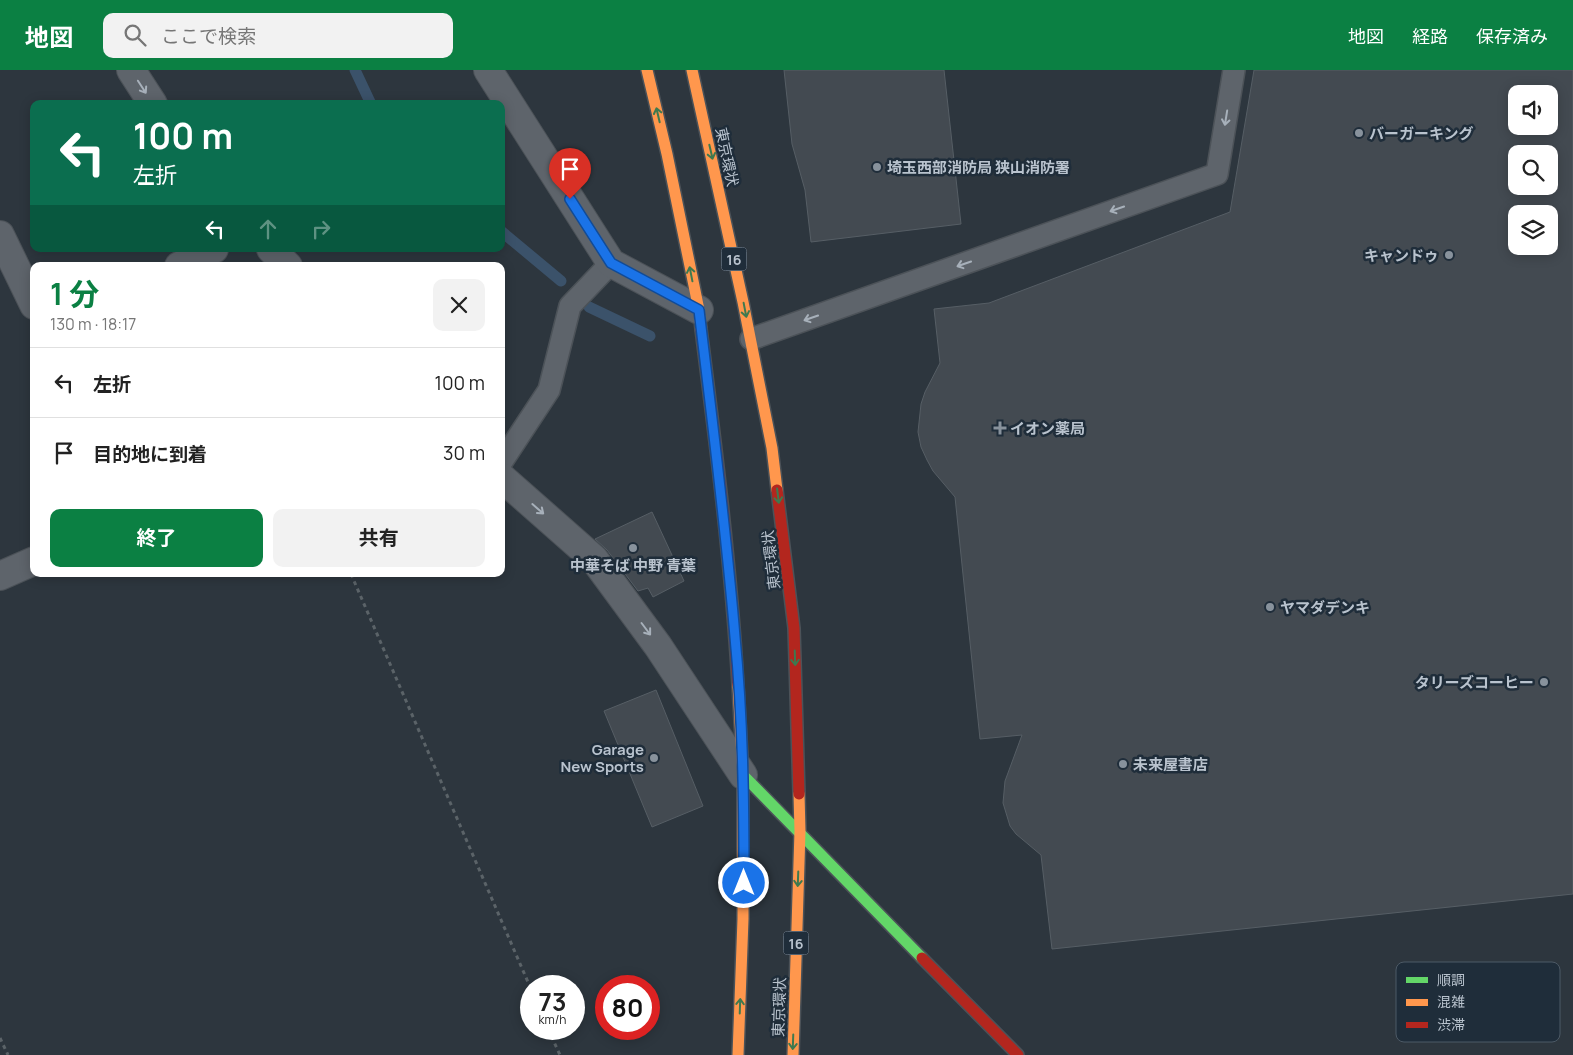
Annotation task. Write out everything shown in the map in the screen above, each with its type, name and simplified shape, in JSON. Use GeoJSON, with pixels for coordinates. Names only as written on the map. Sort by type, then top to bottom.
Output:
{"type":"FeatureCollection","features":[{"type":"Feature","properties":{"kind":"main road"},"geometry":{"type":"LineString","coordinates":[[647,70],[667,154],[699,310],[736,638],[743,774],[744,919],[738,1055]]}},
{"type":"Feature","properties":{"kind":"main road","name":"東京環状"},"geometry":{"type":"LineString","coordinates":[[692,70],[751,339],[772,448],[794,628],[800,831],[792,1055]]}},
{"type":"Feature","properties":{"kind":"main road"},"geometry":{"type":"LineString","coordinates":[[743,774],[1018,1055]]}},
{"type":"Feature","properties":{"kind":"street"},"geometry":{"type":"LineString","coordinates":[[132,70],[151,100]]}},
{"type":"Feature","properties":{"kind":"street"},"geometry":{"type":"LineString","coordinates":[[488,70],[611,263],[699,310]]}},
{"type":"Feature","properties":{"kind":"street"},"geometry":{"type":"LineString","coordinates":[[0,235],[30,297]]}},
{"type":"Feature","properties":{"kind":"street"},"geometry":{"type":"LineString","coordinates":[[187,262],[208,252]]}},
{"type":"Feature","properties":{"kind":"street"},"geometry":{"type":"LineString","coordinates":[[275,252],[284,262]]}},
{"type":"Feature","properties":{"kind":"street"},"geometry":{"type":"LineString","coordinates":[[505,481],[594,559],[658,646],[743,774]]}},
{"type":"Feature","properties":{"kind":"street"},"geometry":{"type":"LineString","coordinates":[[0,576],[30,563]]}},
{"type":"Feature","properties":{"kind":"lane"},"geometry":{"type":"LineString","coordinates":[[751,339],[1217,174],[1234,70]]}},
{"type":"Feature","properties":{"kind":"lane"},"geometry":{"type":"LineString","coordinates":[[505,457],[548,390],[570,306],[611,263]]}},
{"type":"Feature","properties":{"kind":"path"},"geometry":{"type":"LineString","coordinates":[[352,577],[525,975]]}},
{"type":"Feature","properties":{"kind":"path"},"geometry":{"type":"LineString","coordinates":[[0,1038],[8,1055]]}},
{"type":"Feature","properties":{"kind":"path"},"geometry":{"type":"LineString","coordinates":[[553,1040],[560,1055]]}},
{"type":"Feature","properties":{"kind":"building","name":"埼玉西部消防局 狭山消防署"},"geometry":{"type":"Polygon","coordinates":[[[784,70],[944,70],[961,224],[811,242],[805,190],[792,144],[784,70]]]}},
{"type":"Feature","properties":{"kind":"building","name":"ヤマダデンキ"},"geometry":{"type":"Polygon","coordinates":[[[1254,70],[1573,70],[1573,894],[1052,949],[1041,855],[1016,834],[1010,826],[1003,803],[1005,781],[1022,735],[980,739],[955,497],[933,471],[921,447],[918,432],[921,404],[940,363],[934,309],[989,303],[1230,212],[1254,70]]]}},
{"type":"Feature","properties":{"kind":"building","name":"中華そば 中野 青葉"},"geometry":{"type":"Polygon","coordinates":[[[652,512],[684,581],[653,597],[648,588],[638,591],[607,550],[595,539],[652,512]]]}},
{"type":"Feature","properties":{"kind":"building","name":"Garage New Sports"},"geometry":{"type":"Polygon","coordinates":[[[656,690],[703,806],[652,827],[604,711],[656,690]]]}},
{"type":"Feature","properties":{"kind":"waterway"},"geometry":{"type":"LineString","coordinates":[[355,70],[369,100]]}},
{"type":"Feature","properties":{"kind":"waterway"},"geometry":{"type":"LineString","coordinates":[[505,234],[561,281]]}},
{"type":"Feature","properties":{"kind":"waterway"},"geometry":{"type":"LineString","coordinates":[[589,307],[650,336]]}},
{"type":"Feature","properties":{"kind":"traffic: fast"},"geometry":{"type":"LineString","coordinates":[[743,775],[922,958]]}},
{"type":"Feature","properties":{"kind":"traffic: slow"},"geometry":{"type":"LineString","coordinates":[[647,70],[667,154],[699,310],[701,329]]}},
{"type":"Feature","properties":{"kind":"traffic: slow"},"geometry":{"type":"LineString","coordinates":[[692,70],[743,302],[772,448],[777,490]]}},
{"type":"Feature","properties":{"kind":"traffic: slow"},"geometry":{"type":"LineString","coordinates":[[738,685],[743,775],[743,919],[738,1055]]}},
{"type":"Feature","properties":{"kind":"traffic: slow"},"geometry":{"type":"LineString","coordinates":[[793,1055],[800,831],[799,794]]}},
{"type":"Feature","properties":{"kind":"traffic: jam"},"geometry":{"type":"LineString","coordinates":[[701,329],[727,551],[738,685]]}},
{"type":"Feature","properties":{"kind":"traffic: jam"},"geometry":{"type":"LineString","coordinates":[[777,490],[794,628],[799,794]]}},
{"type":"Feature","properties":{"kind":"traffic: jam"},"geometry":{"type":"LineString","coordinates":[[922,958],[1018,1055]]}},
{"type":"Feature","properties":{"kind":"place","name":"バーガーキング"},"geometry":{"type":"Point","coordinates":[1359,133]}},
{"type":"Feature","properties":{"kind":"place","name":"埼玉西部消防局 狭山消防署"},"geometry":{"type":"Point","coordinates":[877,167]}},
{"type":"Feature","properties":{"kind":"place","name":"キャンドゥ"},"geometry":{"type":"Point","coordinates":[1449,255]}},
{"type":"Feature","properties":{"kind":"place","name":"イオン薬局"},"geometry":{"type":"Point","coordinates":[1000,428]}},
{"type":"Feature","properties":{"kind":"place","name":"中華そば 中野 青葉"},"geometry":{"type":"Point","coordinates":[633,548]}},
{"type":"Feature","properties":{"kind":"place","name":"ヤマダデンキ"},"geometry":{"type":"Point","coordinates":[1270,607]}},
{"type":"Feature","properties":{"kind":"place","name":"タリーズコーヒー"},"geometry":{"type":"Point","coordinates":[1544,682]}},
{"type":"Feature","properties":{"kind":"place","name":"Garage New Sports"},"geometry":{"type":"Point","coordinates":[654,758]}},
{"type":"Feature","properties":{"kind":"place","name":"未来屋書店"},"geometry":{"type":"Point","coordinates":[1123,764]}},
{"type":"Feature","properties":{"kind":"route"},"geometry":{"type":"LineString","coordinates":[[570,199],[611,263],[699,310],[736,638],[743,774],[744,883]]}}]}
